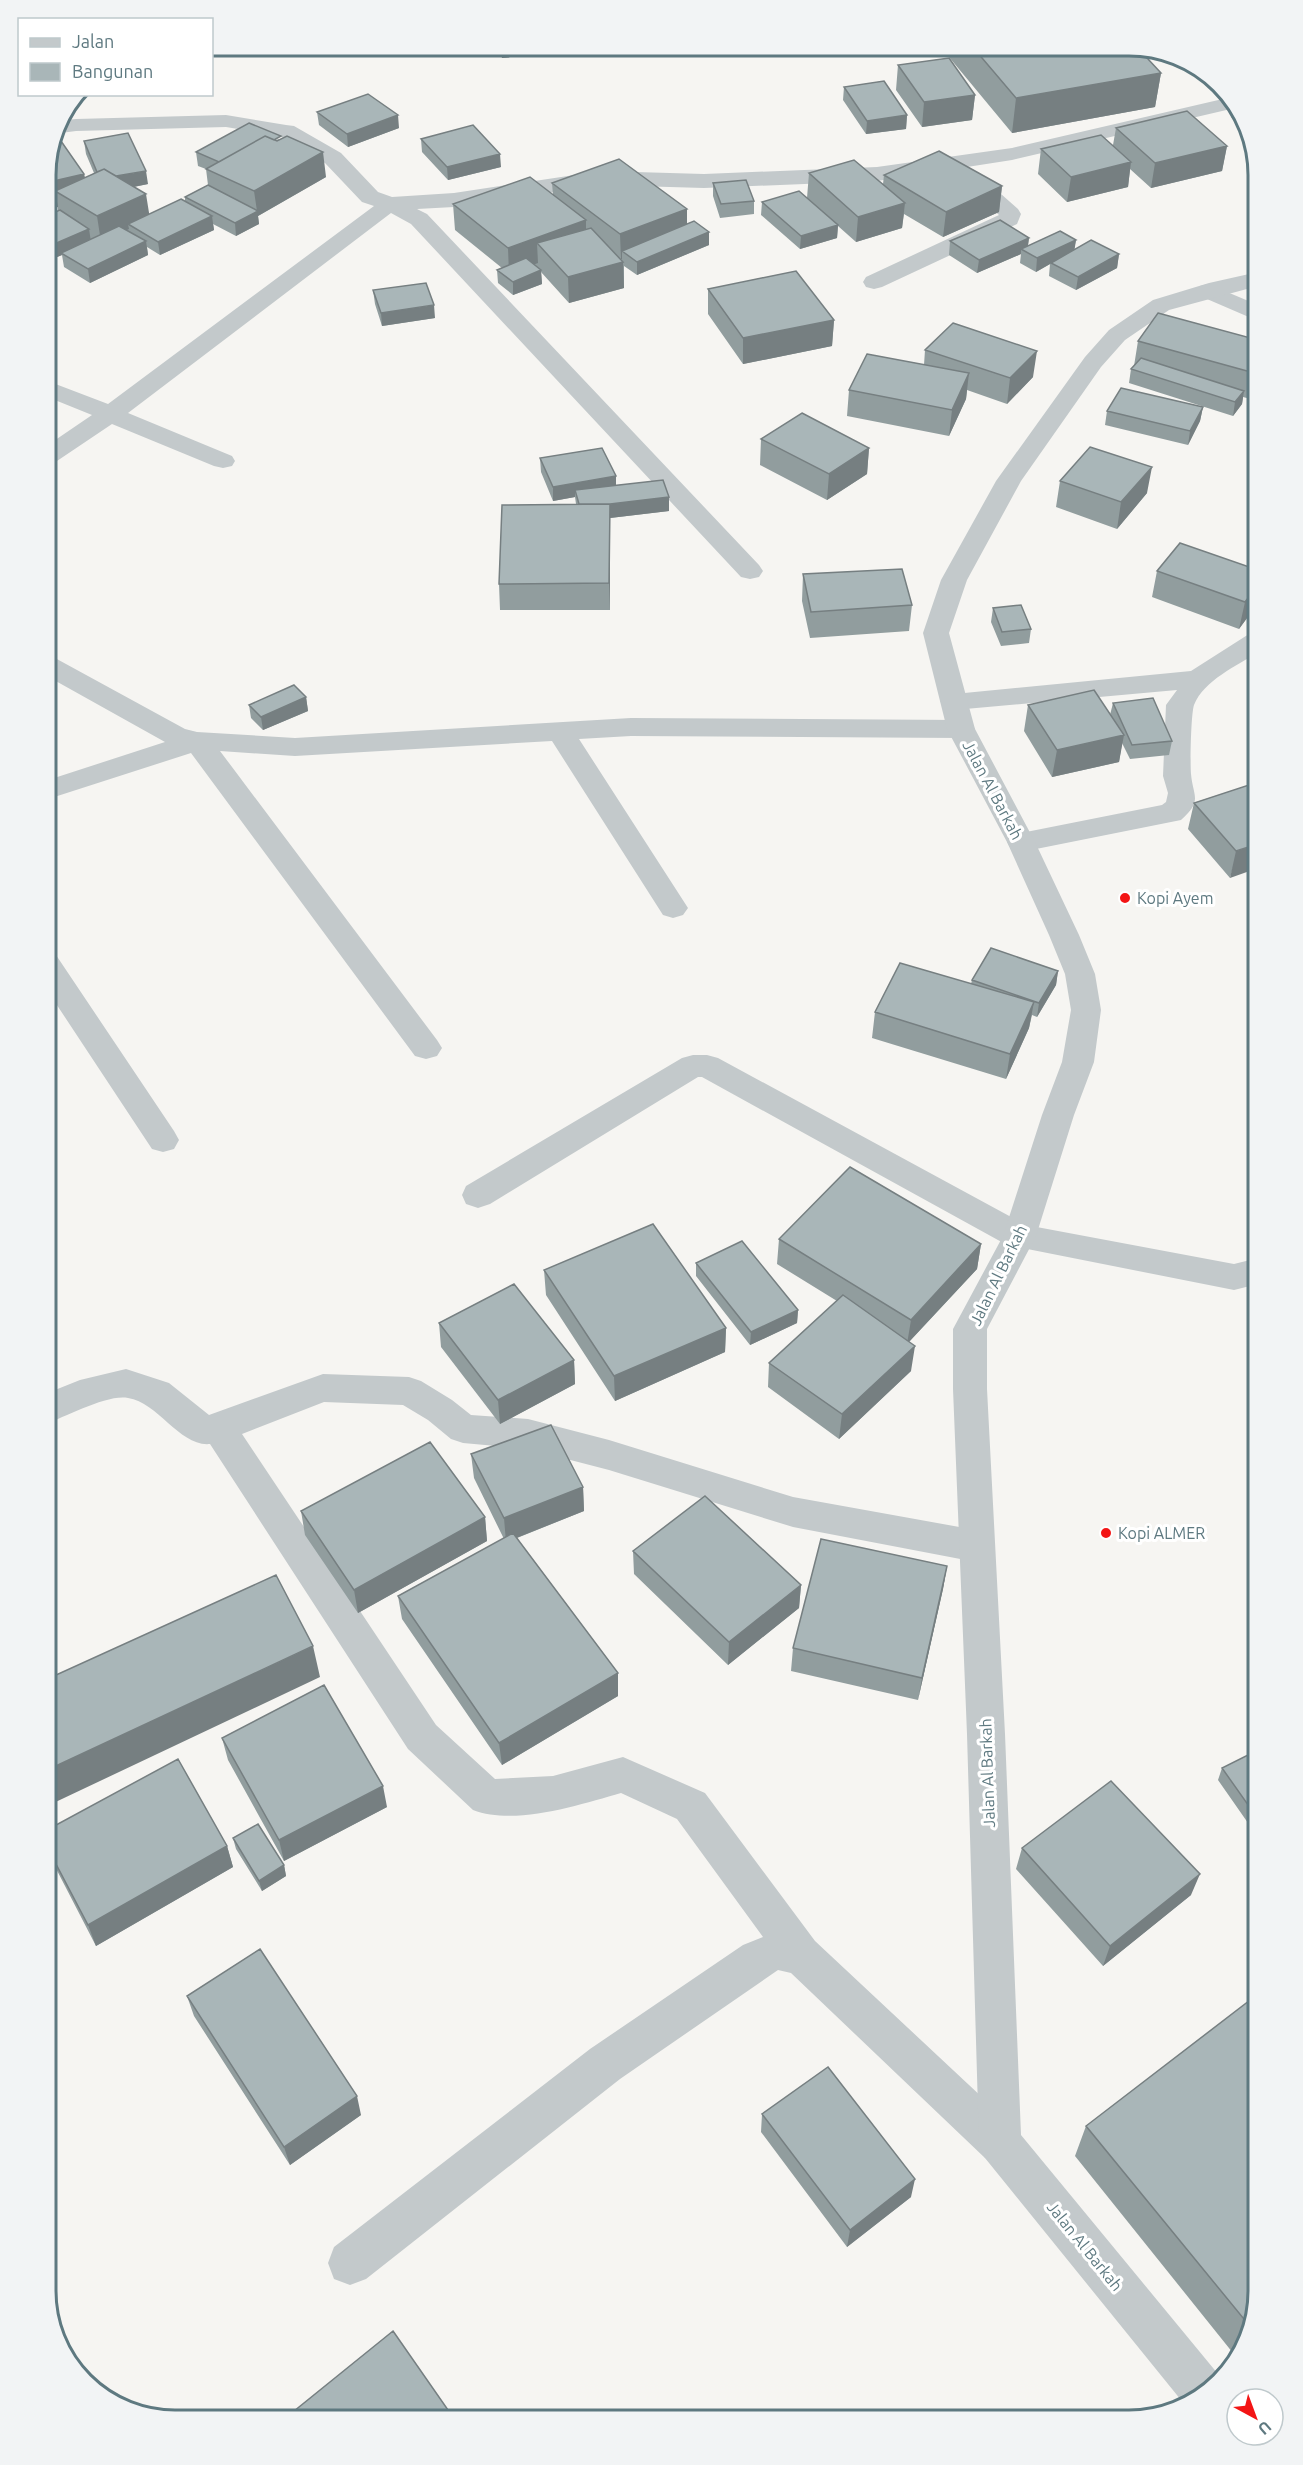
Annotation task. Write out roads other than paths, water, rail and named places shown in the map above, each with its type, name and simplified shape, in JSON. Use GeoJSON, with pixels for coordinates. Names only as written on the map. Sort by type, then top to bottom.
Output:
{"type":"FeatureCollection","features":[{"type":"Feature","properties":{"kind":"street"},"geometry":{"type":"LineString","coordinates":[[56,451],[109,415],[390,204],[454,200],[601,178],[704,181],[877,174],[1012,153],[1224,104]]}},
{"type":"Feature","properties":{"kind":"street"},"geometry":{"type":"LineString","coordinates":[[70,118],[226,121],[286,131],[333,158],[370,197],[390,204],[419,219],[750,571]]}},
{"type":"Feature","properties":{"kind":"street"},"geometry":{"type":"LineString","coordinates":[[874,282],[1009,219],[1010,214],[953,163]]}},
{"type":"Feature","properties":{"kind":"street","name":"Jalan Al Barkah"},"geometry":{"type":"LineString","coordinates":[[1199,2386],[1000,2143],[986,1734],[970,1389],[970,1329],[1019,1236],[1058,1115],[1078,1062],[1086,1010],[1080,974],[1065,935],[958,715],[936,633],[954,580],[1009,481],[1093,362],[1117,335],[1161,305],[1248,281]]}},
{"type":"Feature","properties":{"kind":"street"},"geometry":{"type":"LineString","coordinates":[[1208,291],[1248,309]]}},
{"type":"Feature","properties":{"kind":"street"},"geometry":{"type":"LineString","coordinates":[[56,392],[223,461]]}},
{"type":"Feature","properties":{"kind":"street"},"geometry":{"type":"LineString","coordinates":[[1021,843],[1171,813],[1179,806],[1182,793],[1177,777],[1180,705],[1198,679],[1248,646]]}},
{"type":"Feature","properties":{"kind":"street"},"geometry":{"type":"LineString","coordinates":[[56,670],[176,736],[197,741],[295,747],[631,727],[958,715],[1198,679]]}},
{"type":"Feature","properties":{"kind":"street"},"geometry":{"type":"LineString","coordinates":[[560,732],[673,908]]}},
{"type":"Feature","properties":{"kind":"street"},"geometry":{"type":"LineString","coordinates":[[56,787],[197,741]]}},
{"type":"Feature","properties":{"kind":"street"},"geometry":{"type":"LineString","coordinates":[[197,741],[426,1048]]}},
{"type":"Feature","properties":{"kind":"street"},"geometry":{"type":"LineString","coordinates":[[56,980],[163,1140]]}},
{"type":"Feature","properties":{"kind":"street"},"geometry":{"type":"LineString","coordinates":[[478,1195],[693,1066],[707,1066],[1019,1236],[1234,1277],[1248,1274]]}},
{"type":"Feature","properties":{"kind":"street"},"geometry":{"type":"LineString","coordinates":[[56,1405],[80,1394],[126,1383],[157,1393],[203,1430],[219,1428],[323,1388],[409,1391],[440,1410],[463,1429],[528,1434],[609,1455],[793,1512],[976,1546]]}},
{"type":"Feature","properties":{"kind":"street"},"geometry":{"type":"LineString","coordinates":[[219,1428],[422,1737],[487,1797],[553,1794],[623,1775],[691,1806],[801,1955],[1000,2143]]}},
{"type":"Feature","properties":{"kind":"street"},"geometry":{"type":"LineString","coordinates":[[350,2263],[605,2064],[709,1990],[757,1959],[778,1951],[801,1955]]}},
{"type":"Feature","properties":{"kind":"place","name":"Kopi Ayem"},"geometry":{"type":"Point","coordinates":[1125,898]}},
{"type":"Feature","properties":{"kind":"place","name":"Kopi ALMER"},"geometry":{"type":"Point","coordinates":[1106,1533]}}]}
